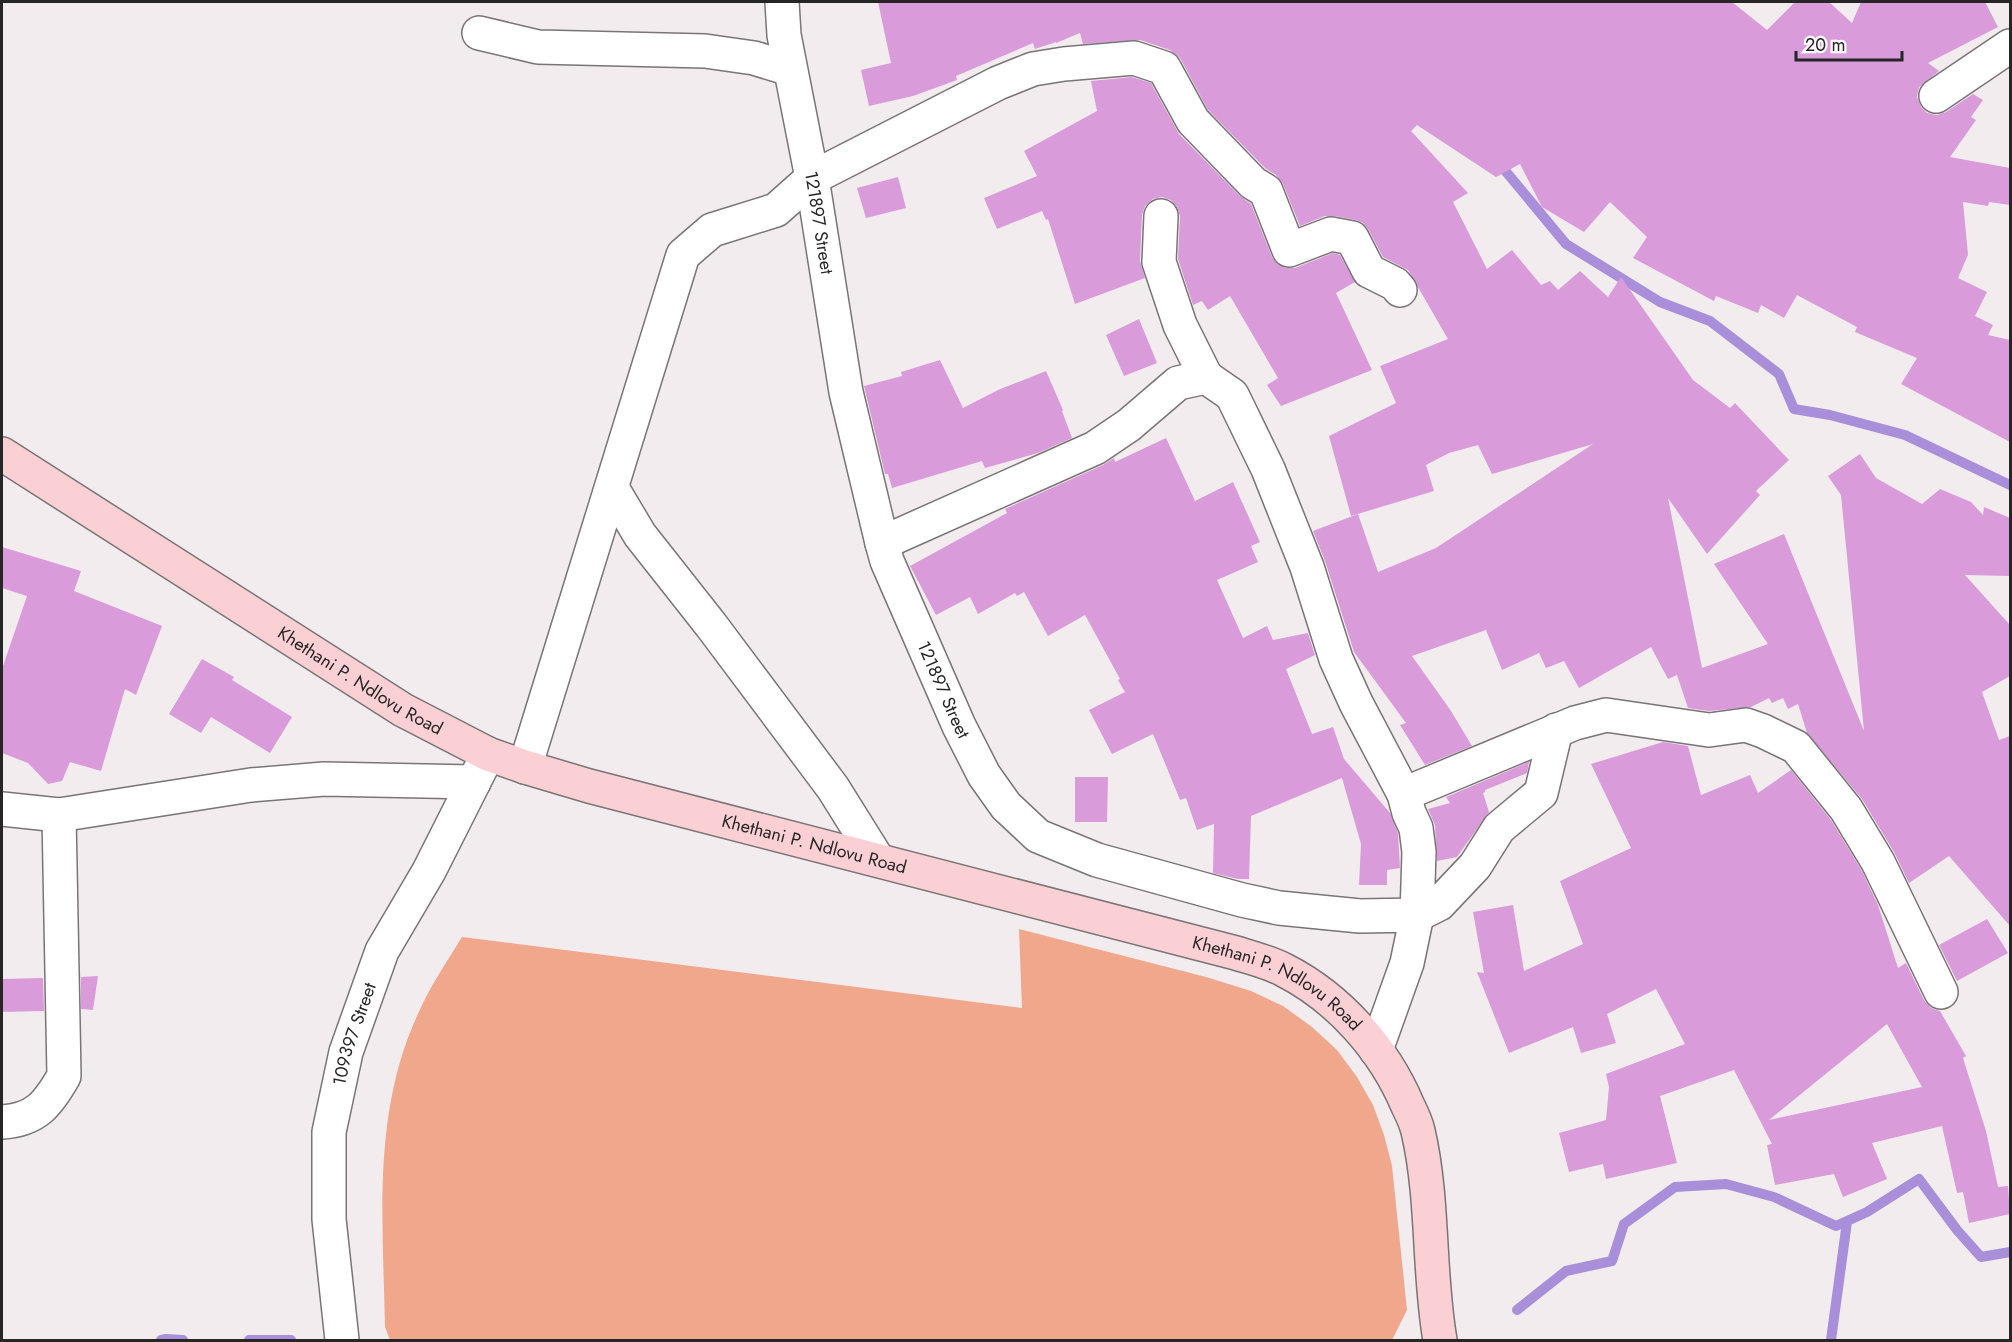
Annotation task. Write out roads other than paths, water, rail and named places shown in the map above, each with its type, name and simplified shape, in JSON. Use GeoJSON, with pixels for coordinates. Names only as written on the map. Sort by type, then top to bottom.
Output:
{"type":"FeatureCollection","features":[{"type":"Feature","properties":{"kind":"street","name":"121897 Street"},"geometry":{"type":"LineString","coordinates":[[782,2],[784,35],[812,178],[846,392],[882,543],[935,671],[984,775],[1006,807],[1038,836],[1097,860],[1242,900],[1279,908],[1360,916],[1417,915]]}},
{"type":"Feature","properties":{"kind":"street"},"geometry":{"type":"LineString","coordinates":[[479,33],[538,47],[705,51],[754,58],[790,69]]}},
{"type":"Feature","properties":{"kind":"street"},"geometry":{"type":"LineString","coordinates":[[1936,96],[2010,46]]}},
{"type":"Feature","properties":{"kind":"street"},"geometry":{"type":"LineString","coordinates":[[525,767],[683,255],[712,230],[776,210],[812,178],[998,83],[1033,69],[1064,63],[1134,58],[1164,68],[1193,121],[1253,183],[1266,192],[1290,250],[1331,234],[1352,238],[1369,271],[1395,284],[1400,290]]}},
{"type":"Feature","properties":{"kind":"street"},"geometry":{"type":"LineString","coordinates":[[1161,216],[1159,262],[1180,325],[1206,377],[1232,395],[1268,468],[1307,567],[1336,659],[1356,703],[1404,794],[1416,828],[1419,852],[1417,915],[1407,963],[1376,1050]]}},
{"type":"Feature","properties":{"kind":"street"},"geometry":{"type":"LineString","coordinates":[[882,543],[1095,448],[1130,425],[1178,383],[1206,377]]}},
{"type":"Feature","properties":{"kind":"street","name":"Khethani P. Ndlovu Road"},"geometry":{"type":"LineString","coordinates":[[2,454],[403,710],[481,768],[525,767],[590,786],[1236,953],[1283,969],[1319,992],[1354,1022],[1376,1050],[1402,1090],[1418,1129],[1424,1166],[1440,1341]]}},
{"type":"Feature","properties":{"kind":"street"},"geometry":{"type":"LineString","coordinates":[[612,488],[640,535],[711,625],[833,788],[878,860]]}},
{"type":"Feature","properties":{"kind":"street"},"geometry":{"type":"LineString","coordinates":[[1404,794],[1556,730],[1606,715],[1709,730],[1746,725],[1763,730],[1796,747],[1846,808],[1878,862],[1941,992]]}},
{"type":"Feature","properties":{"kind":"street"},"geometry":{"type":"LineString","coordinates":[[1417,915],[1440,904],[1475,866],[1499,828],[1541,793],[1556,730]]}},
{"type":"Feature","properties":{"kind":"street"},"geometry":{"type":"LineString","coordinates":[[2,809],[59,815],[251,785],[481,768]]}},
{"type":"Feature","properties":{"kind":"street","name":"109397 Street"},"geometry":{"type":"LineString","coordinates":[[342,1341],[328,1219],[329,1132],[346,1052],[382,951],[429,871],[481,768]]}},
{"type":"Feature","properties":{"kind":"street"},"geometry":{"type":"LineString","coordinates":[[2,1122],[15,1121],[36,1114],[52,1097],[64,1076],[59,815]]}},
{"type":"Feature","properties":{"kind":"waterway"},"geometry":{"type":"LineString","coordinates":[[1498,162],[1566,244],[1660,302],[1710,321],[1779,374],[1794,409],[1830,415],[1905,435],[2010,485]]}},
{"type":"Feature","properties":{"kind":"waterway"},"geometry":{"type":"LineString","coordinates":[[1517,1310],[1566,1271],[1612,1261],[1624,1224],[1675,1187],[1726,1184],[1774,1197],[1836,1226],[1867,1212],[1919,1179],[1957,1230],[1981,1257],[2010,1252]]}},
{"type":"Feature","properties":{"kind":"waterway"},"geometry":{"type":"LineString","coordinates":[[1831,1340],[1847,1222]]}},
{"type":"Feature","properties":{"kind":"waterway"},"geometry":{"type":"LineString","coordinates":[[161,1340],[183,1340]]}},
{"type":"Feature","properties":{"kind":"waterway"},"geometry":{"type":"LineString","coordinates":[[249,1340],[291,1340]]}}]}
